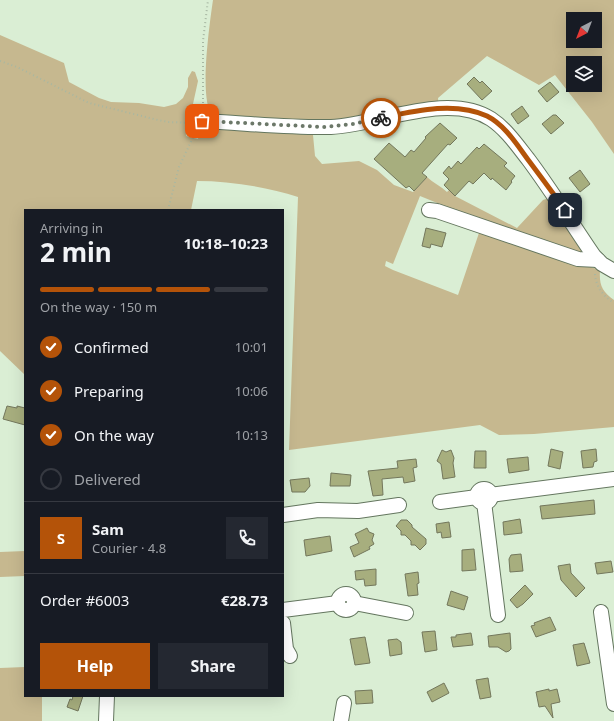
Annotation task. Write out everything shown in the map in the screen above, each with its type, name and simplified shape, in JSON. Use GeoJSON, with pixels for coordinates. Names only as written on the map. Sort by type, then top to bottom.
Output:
{"type":"FeatureCollection","features":[{"type":"Feature","properties":{"kind":"street"},"geometry":{"type":"LineString","coordinates":[[202,121],[324,127],[353,124],[406,113],[440,109],[459,109],[481,114],[495,122],[512,139],[554,195],[598,260],[606,267],[614,271]]}},
{"type":"Feature","properties":{"kind":"street"},"geometry":{"type":"LineString","coordinates":[[428,210],[437,211],[578,259],[598,260]]}},
{"type":"Feature","properties":{"kind":"street"},"geometry":{"type":"LineString","coordinates":[[440,502],[484,498],[614,479]]}},
{"type":"Feature","properties":{"kind":"street"},"geometry":{"type":"LineString","coordinates":[[484,498],[498,614]]}},
{"type":"Feature","properties":{"kind":"street"},"geometry":{"type":"LineString","coordinates":[[284,515],[318,510],[349,511],[399,505]]}},
{"type":"Feature","properties":{"kind":"street"},"geometry":{"type":"LineString","coordinates":[[284,610],[338,603],[340,608],[346,610],[352,608],[354,603],[406,613]]}},
{"type":"Feature","properties":{"kind":"street"},"geometry":{"type":"LineString","coordinates":[[601,612],[614,704]]}},
{"type":"Feature","properties":{"kind":"street"},"geometry":{"type":"LineString","coordinates":[[284,632],[286,649],[290,656]]}},
{"type":"Feature","properties":{"kind":"street"},"geometry":{"type":"LineString","coordinates":[[106,721],[107,697]]}},
{"type":"Feature","properties":{"kind":"street"},"geometry":{"type":"LineString","coordinates":[[341,721],[344,703]]}},
{"type":"Feature","properties":{"kind":"path"},"geometry":{"type":"LineString","coordinates":[[168,209],[182,157],[202,121],[203,40],[208,0]]}},
{"type":"Feature","properties":{"kind":"path"},"geometry":{"type":"LineString","coordinates":[[0,61],[18,67],[77,98],[101,106],[169,122],[191,123],[202,121]]}},
{"type":"Feature","properties":{"kind":"path"},"geometry":{"type":"LineString","coordinates":[[598,260],[595,271],[596,282],[605,296],[614,303]]}},
{"type":"Feature","properties":{"kind":"shaded area"},"geometry":{"type":"Polygon","coordinates":[[[213,0],[614,0],[614,154],[592,122],[568,92],[602,92],[602,56],[566,56],[566,89],[555,75],[539,85],[487,56],[438,98],[439,109],[323,123],[213,116],[209,108],[206,95],[206,61],[213,0]]]}},
{"type":"Feature","properties":{"kind":"shaded area"},"geometry":{"type":"Polygon","coordinates":[[[0,35],[64,63],[69,82],[99,98],[111,102],[139,103],[164,107],[176,104],[183,98],[188,87],[188,78],[192,71],[195,72],[198,81],[186,136],[198,139],[200,130],[209,126],[313,135],[315,156],[322,164],[359,161],[377,170],[394,185],[413,192],[427,177],[447,192],[449,190],[455,196],[517,228],[543,200],[549,198],[582,248],[581,252],[577,253],[517,233],[420,196],[393,264],[386,261],[385,266],[458,295],[480,230],[600,270],[602,287],[604,291],[614,300],[614,427],[534,434],[499,435],[480,425],[289,450],[298,197],[286,193],[235,183],[197,181],[191,209],[24,209],[24,374],[0,351],[0,35]]]}},
{"type":"Feature","properties":{"kind":"shaded area"},"geometry":{"type":"Polygon","coordinates":[[[24,551],[24,576],[0,577],[0,552],[24,551]]]}},
{"type":"Feature","properties":{"kind":"shaded area"},"geometry":{"type":"Polygon","coordinates":[[[24,667],[24,697],[42,697],[42,721],[0,721],[0,668],[24,667]]]}},
{"type":"Feature","properties":{"kind":"building"},"geometry":{"type":"Polygon","coordinates":[[[474,77],[480,83],[482,81],[492,91],[482,100],[467,84],[474,77]]]}},
{"type":"Feature","properties":{"kind":"building"},"geometry":{"type":"Polygon","coordinates":[[[550,82],[559,92],[547,102],[538,91],[550,82]]]}},
{"type":"Feature","properties":{"kind":"building"},"geometry":{"type":"Polygon","coordinates":[[[522,106],[529,116],[518,124],[511,114],[522,106]]]}},
{"type":"Feature","properties":{"kind":"building"},"geometry":{"type":"Polygon","coordinates":[[[553,115],[556,115],[564,123],[551,134],[542,124],[553,115]]]}},
{"type":"Feature","properties":{"kind":"building"},"geometry":{"type":"Polygon","coordinates":[[[440,123],[457,138],[450,145],[448,144],[422,173],[427,177],[414,191],[409,186],[406,188],[374,159],[389,143],[405,157],[411,150],[414,152],[426,138],[425,137],[440,123]]]}},
{"type":"Feature","properties":{"kind":"building"},"geometry":{"type":"Polygon","coordinates":[[[484,144],[507,163],[504,166],[515,176],[511,181],[512,182],[506,190],[492,178],[491,180],[484,173],[473,184],[469,181],[455,196],[444,185],[449,179],[443,173],[449,166],[451,169],[458,161],[461,164],[477,147],[479,149],[484,144]]]}},
{"type":"Feature","properties":{"kind":"building"},"geometry":{"type":"Polygon","coordinates":[[[580,170],[590,184],[580,192],[569,178],[580,170]]]}},
{"type":"Feature","properties":{"kind":"building"},"geometry":{"type":"Polygon","coordinates":[[[426,228],[446,233],[442,247],[431,244],[430,248],[422,246],[426,228]]]}},
{"type":"Feature","properties":{"kind":"building"},"geometry":{"type":"Polygon","coordinates":[[[7,406],[24,408],[24,425],[3,419],[7,406]]]}},
{"type":"Feature","properties":{"kind":"building"},"geometry":{"type":"Polygon","coordinates":[[[551,449],[563,452],[560,469],[548,466],[551,449]]]}},
{"type":"Feature","properties":{"kind":"building"},"geometry":{"type":"Polygon","coordinates":[[[596,449],[597,461],[594,462],[593,467],[583,468],[581,451],[596,449]]]}},
{"type":"Feature","properties":{"kind":"building"},"geometry":{"type":"Polygon","coordinates":[[[442,450],[446,452],[451,450],[454,458],[453,463],[455,477],[443,479],[441,464],[437,461],[442,450]]]}},
{"type":"Feature","properties":{"kind":"building"},"geometry":{"type":"Polygon","coordinates":[[[475,451],[486,451],[486,468],[474,468],[475,451]]]}},
{"type":"Feature","properties":{"kind":"building"},"geometry":{"type":"Polygon","coordinates":[[[528,457],[529,470],[509,473],[507,459],[528,457]]]}},
{"type":"Feature","properties":{"kind":"building"},"geometry":{"type":"Polygon","coordinates":[[[416,459],[417,467],[413,468],[415,481],[404,483],[403,477],[382,479],[383,495],[373,496],[368,471],[398,468],[397,461],[416,459]]]}},
{"type":"Feature","properties":{"kind":"building"},"geometry":{"type":"Polygon","coordinates":[[[331,473],[351,475],[350,486],[330,486],[331,473]]]}},
{"type":"Feature","properties":{"kind":"building"},"geometry":{"type":"Polygon","coordinates":[[[309,478],[310,486],[305,492],[292,492],[290,480],[309,478]]]}},
{"type":"Feature","properties":{"kind":"building"},"geometry":{"type":"Polygon","coordinates":[[[594,500],[595,514],[542,519],[540,506],[594,500]]]}},
{"type":"Feature","properties":{"kind":"building"},"geometry":{"type":"Polygon","coordinates":[[[520,519],[522,533],[504,535],[503,522],[520,519]]]}},
{"type":"Feature","properties":{"kind":"building"},"geometry":{"type":"Polygon","coordinates":[[[401,520],[407,520],[412,527],[426,539],[426,544],[420,550],[415,545],[411,545],[411,541],[405,535],[401,535],[401,531],[396,526],[401,520]]]}},
{"type":"Feature","properties":{"kind":"building"},"geometry":{"type":"Polygon","coordinates":[[[449,522],[451,537],[442,538],[441,532],[437,533],[436,524],[449,522]]]}},
{"type":"Feature","properties":{"kind":"building"},"geometry":{"type":"Polygon","coordinates":[[[367,528],[369,532],[374,534],[372,540],[374,544],[369,547],[370,549],[354,557],[350,547],[359,543],[355,534],[367,528]]]}},
{"type":"Feature","properties":{"kind":"building"},"geometry":{"type":"Polygon","coordinates":[[[330,536],[332,551],[306,556],[304,540],[330,536]]]}},
{"type":"Feature","properties":{"kind":"building"},"geometry":{"type":"Polygon","coordinates":[[[474,549],[476,570],[462,571],[462,550],[474,549]]]}},
{"type":"Feature","properties":{"kind":"building"},"geometry":{"type":"Polygon","coordinates":[[[521,554],[523,571],[510,572],[509,559],[511,555],[521,554]]]}},
{"type":"Feature","properties":{"kind":"building"},"geometry":{"type":"Polygon","coordinates":[[[611,561],[613,572],[597,574],[595,563],[611,561]]]}},
{"type":"Feature","properties":{"kind":"building"},"geometry":{"type":"Polygon","coordinates":[[[570,564],[571,573],[585,588],[576,597],[561,580],[558,566],[570,564]]]}},
{"type":"Feature","properties":{"kind":"building"},"geometry":{"type":"Polygon","coordinates":[[[376,569],[376,585],[365,586],[364,579],[356,580],[355,571],[376,569]]]}},
{"type":"Feature","properties":{"kind":"building"},"geometry":{"type":"Polygon","coordinates":[[[418,572],[418,595],[408,596],[405,574],[418,572]]]}},
{"type":"Feature","properties":{"kind":"building"},"geometry":{"type":"Polygon","coordinates":[[[525,585],[533,594],[517,608],[510,600],[525,585]]]}},
{"type":"Feature","properties":{"kind":"building"},"geometry":{"type":"Polygon","coordinates":[[[451,591],[468,597],[464,610],[447,605],[451,591]]]}},
{"type":"Feature","properties":{"kind":"building"},"geometry":{"type":"Polygon","coordinates":[[[550,617],[556,630],[536,637],[531,626],[535,625],[534,623],[550,617]]]}},
{"type":"Feature","properties":{"kind":"building"},"geometry":{"type":"Polygon","coordinates":[[[435,631],[437,650],[425,652],[422,632],[435,631]]]}},
{"type":"Feature","properties":{"kind":"building"},"geometry":{"type":"Polygon","coordinates":[[[471,633],[473,645],[453,647],[451,637],[471,633]]]}},
{"type":"Feature","properties":{"kind":"building"},"geometry":{"type":"Polygon","coordinates":[[[510,633],[511,649],[509,651],[506,652],[498,647],[489,647],[488,636],[510,633]]]}},
{"type":"Feature","properties":{"kind":"building"},"geometry":{"type":"Polygon","coordinates":[[[365,637],[370,663],[355,665],[350,639],[365,637]]]}},
{"type":"Feature","properties":{"kind":"building"},"geometry":{"type":"Polygon","coordinates":[[[397,639],[401,642],[402,654],[390,656],[388,640],[397,639]]]}},
{"type":"Feature","properties":{"kind":"building"},"geometry":{"type":"Polygon","coordinates":[[[584,643],[590,663],[577,666],[573,645],[584,643]]]}},
{"type":"Feature","properties":{"kind":"building"},"geometry":{"type":"Polygon","coordinates":[[[488,678],[491,697],[480,699],[476,680],[488,678]]]}},
{"type":"Feature","properties":{"kind":"building"},"geometry":{"type":"Polygon","coordinates":[[[444,683],[449,693],[432,702],[427,692],[444,683]]]}},
{"type":"Feature","properties":{"kind":"building"},"geometry":{"type":"Polygon","coordinates":[[[549,689],[549,691],[557,689],[560,702],[551,704],[553,718],[545,706],[539,707],[536,692],[549,689]]]}},
{"type":"Feature","properties":{"kind":"building"},"geometry":{"type":"Polygon","coordinates":[[[372,690],[373,703],[356,704],[355,691],[372,690]]]}},
{"type":"Feature","properties":{"kind":"building"},"geometry":{"type":"Polygon","coordinates":[[[73,697],[83,697],[78,711],[67,707],[70,699],[72,700],[73,697]]]}},
{"type":"Feature","properties":{"kind":"way so far"},"geometry":{"type":"LineString","coordinates":[[202,121],[324,127],[343,126],[381,118]]}},
{"type":"Feature","properties":{"kind":"route"},"geometry":{"type":"LineString","coordinates":[[381,118],[417,111],[440,109],[466,110],[491,118],[512,139],[565,210]]}}]}
